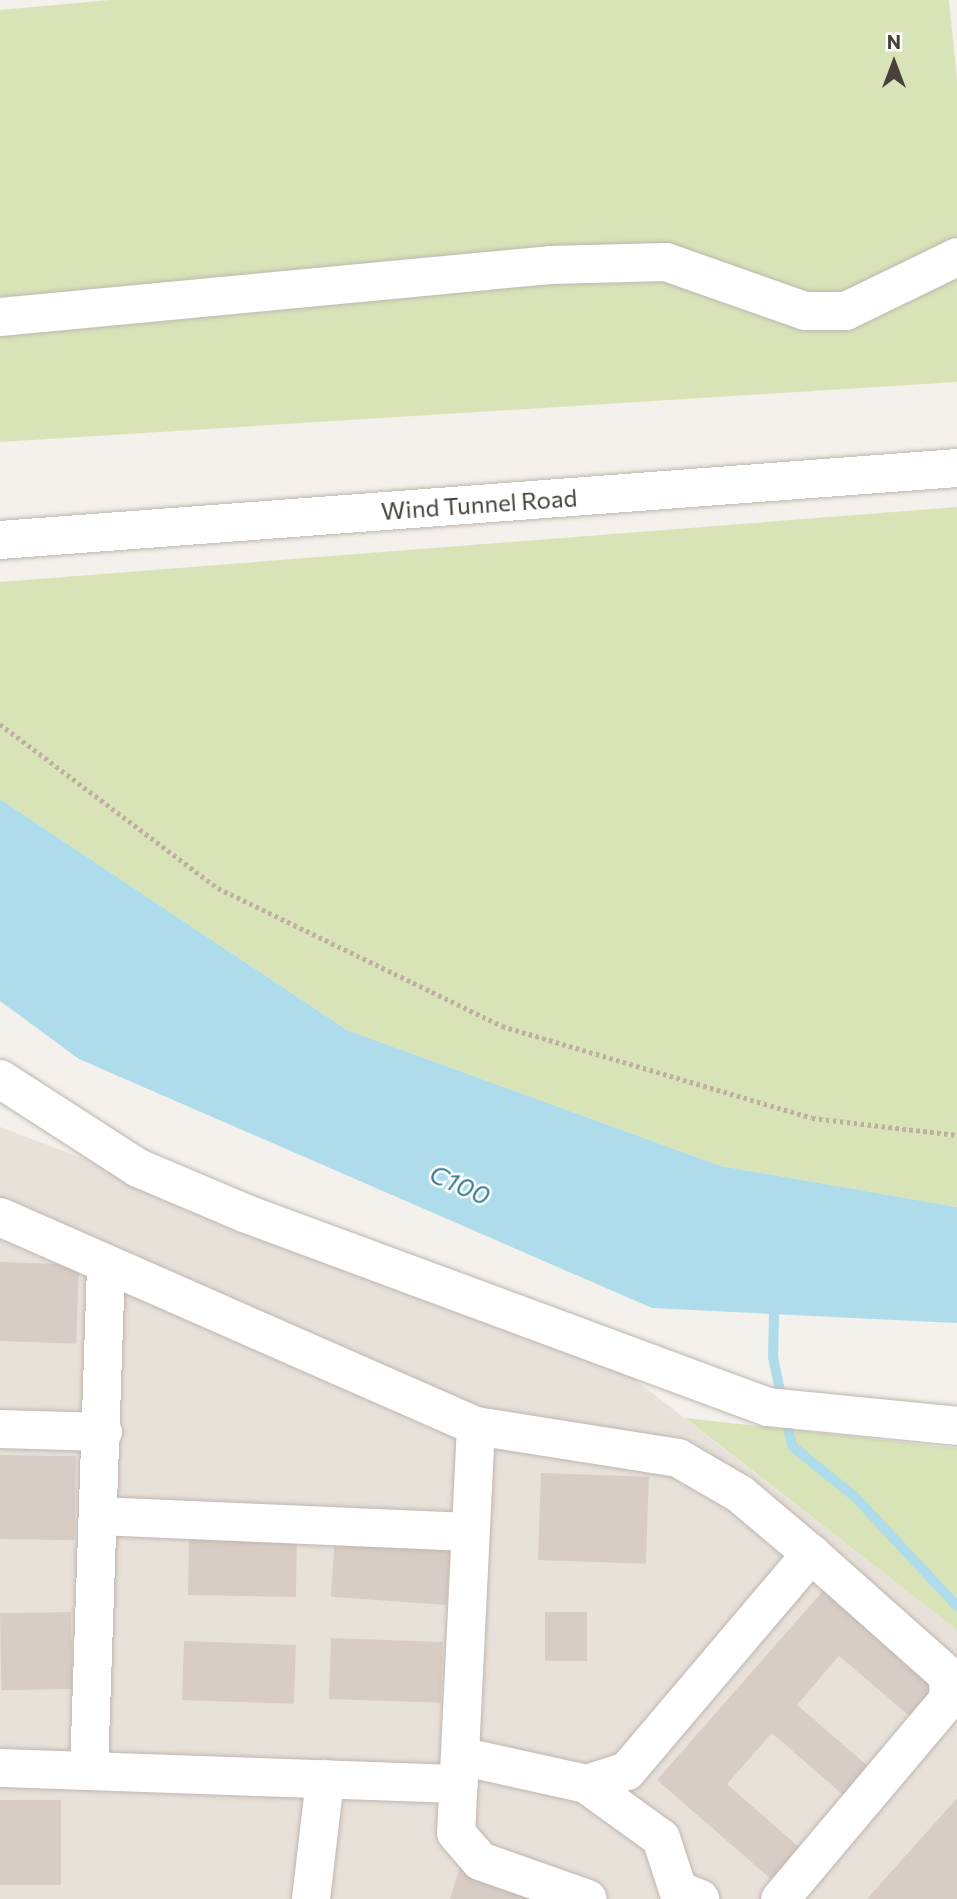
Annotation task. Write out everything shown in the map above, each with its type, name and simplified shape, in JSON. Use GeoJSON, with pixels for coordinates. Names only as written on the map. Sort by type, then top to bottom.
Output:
{"type":"FeatureCollection","features":[{"type":"Feature","properties":{"kind":"street"},"geometry":{"type":"LineString","coordinates":[[0,317],[550,265],[666,262],[805,311],[846,311],[957,257]]}},
{"type":"Feature","properties":{"kind":"street","name":"Wind Tunnel Road"},"geometry":{"type":"LineString","coordinates":[[0,540],[957,468]]}},
{"type":"Feature","properties":{"kind":"street"},"geometry":{"type":"LineString","coordinates":[[0,1079],[138,1168],[233,1208],[784,1410],[957,1426]]}},
{"type":"Feature","properties":{"kind":"street"},"geometry":{"type":"LineString","coordinates":[[0,1217],[106,1266],[476,1426],[678,1458],[740,1494],[811,1554],[946,1674],[946,1724],[780,1899]]}},
{"type":"Feature","properties":{"kind":"street"},"geometry":{"type":"LineString","coordinates":[[89,1771],[103,1432],[106,1266]]}},
{"type":"Feature","properties":{"kind":"street"},"geometry":{"type":"LineString","coordinates":[[476,1426],[467,1532],[456,1833],[480,1861],[588,1899]]}},
{"type":"Feature","properties":{"kind":"street"},"geometry":{"type":"LineString","coordinates":[[0,1429],[103,1432]]}},
{"type":"Feature","properties":{"kind":"street"},"geometry":{"type":"LineString","coordinates":[[100,1516],[467,1532]]}},
{"type":"Feature","properties":{"kind":"street"},"geometry":{"type":"LineString","coordinates":[[0,1768],[325,1779],[460,1770],[586,1784],[627,1772],[811,1554]]}},
{"type":"Feature","properties":{"kind":"street"},"geometry":{"type":"LineString","coordinates":[[311,1899],[325,1779]]}},
{"type":"Feature","properties":{"kind":"street"},"geometry":{"type":"LineString","coordinates":[[586,1784],[661,1838],[678,1890],[700,1899]]}},
{"type":"Feature","properties":{"kind":"path"},"geometry":{"type":"LineString","coordinates":[[0,724],[218,888],[502,1026],[812,1118],[957,1135]]}},
{"type":"Feature","properties":{"kind":"shaded area"},"geometry":{"type":"Polygon","coordinates":[[[0,1127],[602,1354],[957,1630],[957,1899],[0,1899],[0,1127]]]}},
{"type":"Feature","properties":{"kind":"green space"},"geometry":{"type":"Polygon","coordinates":[[[110,0],[949,0],[957,80],[957,382],[0,442],[0,10],[110,0]]]}},
{"type":"Feature","properties":{"kind":"green space"},"geometry":{"type":"Polygon","coordinates":[[[957,507],[957,1207],[721,1166],[347,1030],[0,799],[0,582],[957,507]]]}},
{"type":"Feature","properties":{"kind":"green space"},"geometry":{"type":"Polygon","coordinates":[[[685,1418],[957,1448],[957,1630],[685,1418]]]}},
{"type":"Feature","properties":{"kind":"water","name":"C100"},"geometry":{"type":"Polygon","coordinates":[[[0,799],[347,1030],[721,1166],[957,1207],[957,1323],[652,1308],[79,1059],[0,1001],[0,799]]]}},
{"type":"Feature","properties":{"kind":"building"},"geometry":{"type":"Polygon","coordinates":[[[0,1262],[79,1265],[76,1344],[0,1341],[0,1262]]]}},
{"type":"Feature","properties":{"kind":"building"},"geometry":{"type":"Polygon","coordinates":[[[0,1455],[76,1456],[75,1540],[0,1539],[0,1455]]]}},
{"type":"Feature","properties":{"kind":"building"},"geometry":{"type":"Polygon","coordinates":[[[541,1473],[649,1477],[646,1564],[538,1560],[541,1473]]]}},
{"type":"Feature","properties":{"kind":"building"},"geometry":{"type":"Polygon","coordinates":[[[189,1535],[297,1537],[296,1597],[188,1595],[189,1535]]]}},
{"type":"Feature","properties":{"kind":"building"},"geometry":{"type":"Polygon","coordinates":[[[335,1536],[451,1544],[446,1605],[331,1597],[335,1536]]]}},
{"type":"Feature","properties":{"kind":"building"},"geometry":{"type":"Polygon","coordinates":[[[829,1584],[942,1683],[912,1718],[839,1656],[797,1705],[876,1773],[850,1801],[772,1733],[727,1784],[799,1847],[771,1879],[657,1780],[829,1584]]]}},
{"type":"Feature","properties":{"kind":"building"},"geometry":{"type":"Polygon","coordinates":[[[71,1612],[72,1689],[1,1690],[0,1613],[71,1612]]]}},
{"type":"Feature","properties":{"kind":"building"},"geometry":{"type":"Polygon","coordinates":[[[545,1612],[587,1612],[587,1661],[545,1661],[545,1612]]]}},
{"type":"Feature","properties":{"kind":"building"},"geometry":{"type":"Polygon","coordinates":[[[331,1638],[443,1642],[441,1703],[329,1699],[331,1638]]]}},
{"type":"Feature","properties":{"kind":"building"},"geometry":{"type":"Polygon","coordinates":[[[184,1641],[296,1645],[294,1704],[182,1700],[184,1641]]]}},
{"type":"Feature","properties":{"kind":"building"},"geometry":{"type":"Polygon","coordinates":[[[957,1798],[957,1899],[867,1899],[957,1798]]]}},
{"type":"Feature","properties":{"kind":"building"},"geometry":{"type":"Polygon","coordinates":[[[0,1800],[61,1800],[61,1885],[0,1885],[0,1800]]]}},
{"type":"Feature","properties":{"kind":"building"},"geometry":{"type":"Polygon","coordinates":[[[460,1867],[559,1899],[450,1899],[460,1867]]]}},
{"type":"Feature","properties":{"kind":"waterway"},"geometry":{"type":"LineString","coordinates":[[774,1314],[773,1357],[782,1400]]}},
{"type":"Feature","properties":{"kind":"waterway"},"geometry":{"type":"LineString","coordinates":[[785,1415],[792,1446],[855,1497],[957,1606]]}}]}
